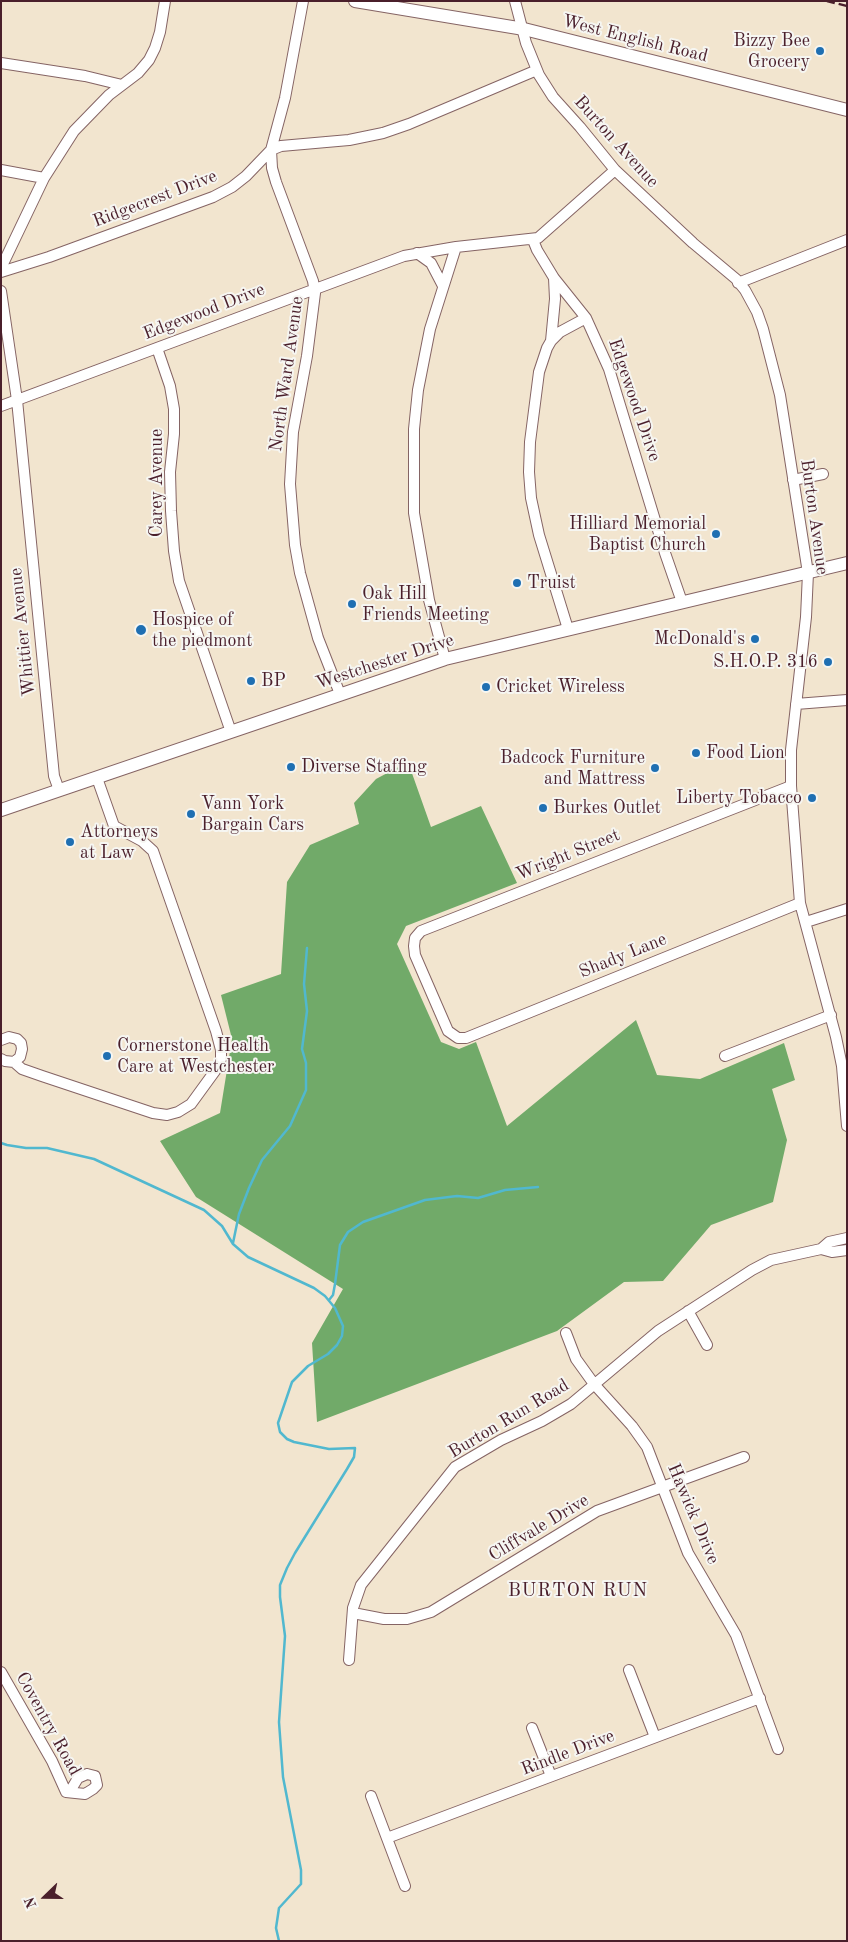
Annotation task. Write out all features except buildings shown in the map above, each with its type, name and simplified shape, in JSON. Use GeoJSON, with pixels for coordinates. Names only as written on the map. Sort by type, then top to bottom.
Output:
{"type":"FeatureCollection","features":[{"type":"Feature","properties":{"kind":"main road","name":"West English Road"},"geometry":{"type":"LineString","coordinates":[[355,1],[524,29],[847,110]]}},
{"type":"Feature","properties":{"kind":"main road","name":"Westchester Drive"},"geometry":{"type":"LineString","coordinates":[[1,810],[445,659],[847,563]]}},
{"type":"Feature","properties":{"kind":"street"},"geometry":{"type":"LineString","coordinates":[[1,268],[44,178],[74,131],[109,95],[145,66],[155,48],[165,1]]}},
{"type":"Feature","properties":{"kind":"street","name":"North Ward Avenue"},"geometry":{"type":"LineString","coordinates":[[303,1],[285,98],[271,150],[272,168],[276,182],[314,290],[310,339],[293,432],[290,484],[295,546],[300,573],[318,638],[340,694]]}},
{"type":"Feature","properties":{"kind":"street","name":"Burton Avenue"},"geometry":{"type":"LineString","coordinates":[[516,1],[526,43],[537,70],[553,97],[615,170],[745,290],[764,329],[780,395],[808,573],[806,617],[792,742],[791,786],[800,903],[831,1015],[842,1036],[842,1066],[847,1126]]}},
{"type":"Feature","properties":{"kind":"street"},"geometry":{"type":"LineString","coordinates":[[1,63],[85,76],[122,85]]}},
{"type":"Feature","properties":{"kind":"street"},"geometry":{"type":"LineString","coordinates":[[271,150],[280,146],[348,140],[383,133],[410,124],[537,70]]}},
{"type":"Feature","properties":{"kind":"street","name":"Ridgecrest Drive"},"geometry":{"type":"LineString","coordinates":[[1,272],[49,257],[213,197],[232,187],[246,176],[271,150]]}},
{"type":"Feature","properties":{"kind":"street"},"geometry":{"type":"LineString","coordinates":[[1,170],[44,178]]}},
{"type":"Feature","properties":{"kind":"street"},"geometry":{"type":"LineString","coordinates":[[533,240],[538,238],[615,170]]}},
{"type":"Feature","properties":{"kind":"street","name":"Edgewood Drive"},"geometry":{"type":"LineString","coordinates":[[1,406],[404,256],[456,247],[533,240],[554,278],[586,318],[597,340],[619,396],[665,553],[682,602]]}},
{"type":"Feature","properties":{"kind":"street"},"geometry":{"type":"LineString","coordinates":[[738,283],[847,240]]}},
{"type":"Feature","properties":{"kind":"street"},"geometry":{"type":"LineString","coordinates":[[445,659],[428,600],[414,513],[414,429],[418,390],[430,329],[456,247]]}},
{"type":"Feature","properties":{"kind":"street"},"geometry":{"type":"LineString","coordinates":[[417,254],[431,263],[443,286]]}},
{"type":"Feature","properties":{"kind":"street"},"geometry":{"type":"LineString","coordinates":[[554,278],[555,299],[551,341],[539,372],[530,442],[529,472],[531,498],[539,535],[568,629]]}},
{"type":"Feature","properties":{"kind":"street","name":"Whittier Avenue"},"geometry":{"type":"LineString","coordinates":[[1,291],[17,400],[54,776],[59,790]]}},
{"type":"Feature","properties":{"kind":"street"},"geometry":{"type":"LineString","coordinates":[[551,341],[569,326],[586,318]]}},
{"type":"Feature","properties":{"kind":"street","name":"Carey Avenue"},"geometry":{"type":"LineString","coordinates":[[157,348],[170,386],[174,409],[174,434],[170,472],[171,511],[174,551],[179,581],[231,732]]}},
{"type":"Feature","properties":{"kind":"street"},"geometry":{"type":"LineString","coordinates":[[793,480],[822,474]]}},
{"type":"Feature","properties":{"kind":"street"},"geometry":{"type":"LineString","coordinates":[[796,704],[847,700]]}},
{"type":"Feature","properties":{"kind":"street"},"geometry":{"type":"LineString","coordinates":[[1,1059],[14,1062],[22,1069],[153,1113],[167,1114],[178,1112],[191,1104],[215,1071],[221,1059],[221,1050],[216,1031],[153,851],[142,841],[114,826],[96,778]]}},
{"type":"Feature","properties":{"kind":"street","name":"Wright Street"},"geometry":{"type":"LineString","coordinates":[[458,1038],[448,1031],[415,955],[415,938],[421,931],[791,786]]}},
{"type":"Feature","properties":{"kind":"street","name":"Shady Lane"},"geometry":{"type":"LineString","coordinates":[[458,1038],[466,1038],[800,903]]}},
{"type":"Feature","properties":{"kind":"street"},"geometry":{"type":"LineString","coordinates":[[806,922],[847,909]]}},
{"type":"Feature","properties":{"kind":"street"},"geometry":{"type":"LineString","coordinates":[[725,1056],[831,1015]]}},
{"type":"Feature","properties":{"kind":"street"},"geometry":{"type":"LineString","coordinates":[[2,1037],[16,1039],[22,1045],[22,1053],[14,1062]]}},
{"type":"Feature","properties":{"kind":"street","name":"Burton Run Road"},"geometry":{"type":"LineString","coordinates":[[821,1249],[829,1242],[847,1238]]}},
{"type":"Feature","properties":{"kind":"street","name":"Burton Run Road"},"geometry":{"type":"LineString","coordinates":[[349,1660],[353,1613],[361,1585],[455,1467],[501,1440],[542,1421],[571,1404],[658,1331],[752,1270],[771,1260],[821,1249],[832,1252],[847,1250]]}},
{"type":"Feature","properties":{"kind":"street"},"geometry":{"type":"LineString","coordinates":[[688,1311],[707,1345]]}},
{"type":"Feature","properties":{"kind":"street","name":"Hawick Drive"},"geometry":{"type":"LineString","coordinates":[[566,1333],[576,1359],[594,1384],[632,1426],[646,1447],[688,1553],[736,1635],[778,1749]]}},
{"type":"Feature","properties":{"kind":"street","name":"Cliffvale Drive"},"geometry":{"type":"LineString","coordinates":[[353,1613],[384,1619],[407,1618],[431,1612],[597,1511],[744,1457]]}},
{"type":"Feature","properties":{"kind":"street"},"geometry":{"type":"LineString","coordinates":[[629,1670],[655,1737]]}},
{"type":"Feature","properties":{"kind":"street","name":"Coventry Road"},"geometry":{"type":"LineString","coordinates":[[1,1672],[52,1761],[66,1792]]}},
{"type":"Feature","properties":{"kind":"street","name":"Rindle Drive"},"geometry":{"type":"LineString","coordinates":[[387,1838],[760,1698]]}},
{"type":"Feature","properties":{"kind":"street"},"geometry":{"type":"LineString","coordinates":[[532,1728],[551,1776]]}},
{"type":"Feature","properties":{"kind":"street"},"geometry":{"type":"LineString","coordinates":[[371,1796],[405,1886]]}},
{"type":"Feature","properties":{"kind":"green space"},"geometry":{"type":"Polygon","coordinates":[[[408,762],[431,827],[481,806],[517,883],[406,926],[397,944],[441,1042],[459,1049],[476,1042],[507,1126],[636,1020],[657,1075],[700,1079],[784,1043],[795,1080],[772,1089],[787,1140],[773,1202],[711,1225],[663,1281],[624,1282],[557,1331],[317,1422],[312,1343],[343,1289],[196,1197],[160,1141],[220,1113],[232,1039],[221,995],[281,974],[287,882],[310,845],[359,824],[354,803],[376,779],[408,762]]]}},
{"type":"Feature","properties":{"kind":"waterway"},"geometry":{"type":"LineString","coordinates":[[233,1243],[239,1214],[262,1160],[290,1126],[306,1090],[306,1063],[302,1049],[307,1011],[304,984],[307,948]]}},
{"type":"Feature","properties":{"kind":"waterway"},"geometry":{"type":"LineString","coordinates":[[1,1143],[26,1148],[47,1148],[94,1159],[204,1210],[222,1226],[233,1244],[248,1257],[314,1288],[325,1296],[335,1308],[343,1326],[342,1336],[337,1345],[328,1354],[308,1366],[292,1382],[278,1423],[280,1432],[287,1439],[294,1442],[329,1449],[355,1448],[354,1457],[295,1553],[280,1585],[285,1636],[279,1722],[283,1777],[301,1870],[301,1884],[279,1908],[276,1928],[279,1941]]}},
{"type":"Feature","properties":{"kind":"waterway"},"geometry":{"type":"LineString","coordinates":[[329,1300],[333,1295],[340,1245],[348,1232],[363,1222],[425,1200],[457,1196],[478,1198],[505,1190],[538,1187]]}},
{"type":"Feature","properties":{"kind":"railway"},"geometry":{"type":"LineString","coordinates":[[827,1],[847,6]]}},
{"type":"Feature","properties":{"kind":"place","name":"Bizzy Bee Grocery"},"geometry":{"type":"Point","coordinates":[820,51]}},
{"type":"Feature","properties":{"kind":"place","name":"Hilliard Memorial Baptist Church"},"geometry":{"type":"Point","coordinates":[716,534]}},
{"type":"Feature","properties":{"kind":"place","name":"Truist"},"geometry":{"type":"Point","coordinates":[517,583]}},
{"type":"Feature","properties":{"kind":"place","name":"Oak Hill Friends Meeting"},"geometry":{"type":"Point","coordinates":[352,604]}},
{"type":"Feature","properties":{"kind":"place","name":"Hospice of the piedmont"},"geometry":{"type":"Point","coordinates":[141,630]}},
{"type":"Feature","properties":{"kind":"place","name":"McDonald's"},"geometry":{"type":"Point","coordinates":[755,639]}},
{"type":"Feature","properties":{"kind":"place","name":"S.H.O.P. 316"},"geometry":{"type":"Point","coordinates":[828,662]}},
{"type":"Feature","properties":{"kind":"place","name":"BP"},"geometry":{"type":"Point","coordinates":[251,681]}},
{"type":"Feature","properties":{"kind":"place","name":"Cricket Wireless"},"geometry":{"type":"Point","coordinates":[486,687]}},
{"type":"Feature","properties":{"kind":"place","name":"Food Lion"},"geometry":{"type":"Point","coordinates":[696,753]}},
{"type":"Feature","properties":{"kind":"place","name":"Diverse Staffing"},"geometry":{"type":"Point","coordinates":[291,767]}},
{"type":"Feature","properties":{"kind":"place","name":"Badcock Furniture and Mattress"},"geometry":{"type":"Point","coordinates":[655,768]}},
{"type":"Feature","properties":{"kind":"place","name":"Liberty Tobacco"},"geometry":{"type":"Point","coordinates":[812,798]}},
{"type":"Feature","properties":{"kind":"place","name":"Burkes Outlet"},"geometry":{"type":"Point","coordinates":[543,808]}},
{"type":"Feature","properties":{"kind":"place","name":"Vann York Bargain Cars"},"geometry":{"type":"Point","coordinates":[191,814]}},
{"type":"Feature","properties":{"kind":"place","name":"Attorneys at Law"},"geometry":{"type":"Point","coordinates":[70,842]}},
{"type":"Feature","properties":{"kind":"place","name":"Cornerstone Health Care at Westchester"},"geometry":{"type":"Point","coordinates":[107,1056]}},
{"type":"Feature","properties":{"kind":"district","name":"BURTON RUN"},"geometry":{"type":"Point","coordinates":[578,1591]}}]}
